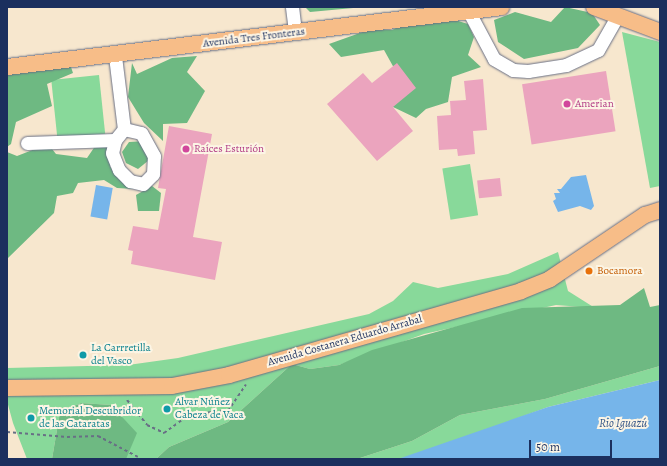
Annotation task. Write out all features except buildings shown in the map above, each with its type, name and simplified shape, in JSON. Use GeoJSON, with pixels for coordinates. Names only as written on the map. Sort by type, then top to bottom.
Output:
{"type":"FeatureCollection","features":[{"type":"Feature","properties":{"kind":"main road","name":"Avenida Tres Fronteras"},"geometry":{"type":"LineString","coordinates":[[7,67],[115,56],[501,7]]}},
{"type":"Feature","properties":{"kind":"main road"},"geometry":{"type":"LineString","coordinates":[[594,7],[660,32]]}},
{"type":"Feature","properties":{"kind":"main road","name":"Avenida Costanera Eduardo Arrabal"},"geometry":{"type":"LineString","coordinates":[[7,388],[172,386],[250,369],[521,291],[550,279],[645,215],[660,210]]}},
{"type":"Feature","properties":{"kind":"street"},"geometry":{"type":"LineString","coordinates":[[292,7],[295,33]]}},
{"type":"Feature","properties":{"kind":"street"},"geometry":{"type":"LineString","coordinates":[[470,12],[494,59],[513,70],[528,71],[566,65],[598,50],[618,15]]}},
{"type":"Feature","properties":{"kind":"street"},"geometry":{"type":"LineString","coordinates":[[115,56],[124,129],[115,140],[112,153],[119,170],[130,181],[143,184],[153,174],[154,156],[141,133],[124,129]]}},
{"type":"Feature","properties":{"kind":"street"},"geometry":{"type":"LineString","coordinates":[[27,143],[115,140]]}},
{"type":"Feature","properties":{"kind":"path"},"geometry":{"type":"LineString","coordinates":[[117,387],[148,426],[164,433],[190,414],[228,412],[235,405],[250,369]]}},
{"type":"Feature","properties":{"kind":"path"},"geometry":{"type":"LineString","coordinates":[[7,432],[67,438],[98,436],[138,457]]}},
{"type":"Feature","properties":{"kind":"green space"},"geometry":{"type":"Polygon","coordinates":[[[305,7],[364,7],[310,12],[305,7]]]}},
{"type":"Feature","properties":{"kind":"green space"},"geometry":{"type":"Polygon","coordinates":[[[565,7],[592,13],[600,25],[578,48],[524,59],[498,42],[494,20],[515,12],[551,22],[565,7]]]}},
{"type":"Feature","properties":{"kind":"green space"},"geometry":{"type":"Polygon","coordinates":[[[442,16],[468,24],[474,37],[468,55],[481,67],[452,77],[448,102],[426,109],[416,118],[393,107],[394,68],[384,50],[341,57],[329,44],[371,29],[392,30],[410,21],[442,16]]]}},
{"type":"Feature","properties":{"kind":"green space"},"geometry":{"type":"Polygon","coordinates":[[[622,32],[660,42],[660,186],[650,188],[622,32]]]}},
{"type":"Feature","properties":{"kind":"green space"},"geometry":{"type":"Polygon","coordinates":[[[197,56],[187,72],[205,91],[187,123],[163,124],[163,141],[144,123],[128,97],[132,63],[137,74],[172,58],[197,56]]]}},
{"type":"Feature","properties":{"kind":"green space"},"geometry":{"type":"Polygon","coordinates":[[[71,67],[73,73],[47,84],[52,106],[16,122],[11,144],[7,147],[7,74],[71,67]]]}},
{"type":"Feature","properties":{"kind":"green space"},"geometry":{"type":"Polygon","coordinates":[[[99,75],[105,134],[57,139],[51,80],[99,75]]]}},
{"type":"Feature","properties":{"kind":"green space"},"geometry":{"type":"Polygon","coordinates":[[[100,139],[112,153],[110,167],[119,170],[134,189],[117,188],[104,180],[78,183],[73,193],[57,196],[54,213],[7,259],[7,152],[17,156],[48,144],[56,154],[87,158],[100,139]]]}},
{"type":"Feature","properties":{"kind":"green space"},"geometry":{"type":"Polygon","coordinates":[[[146,141],[154,156],[138,169],[126,163],[122,152],[129,142],[146,141]]]}},
{"type":"Feature","properties":{"kind":"green space"},"geometry":{"type":"Polygon","coordinates":[[[470,164],[478,215],[450,220],[442,168],[470,164]]]}},
{"type":"Feature","properties":{"kind":"green space"},"geometry":{"type":"Polygon","coordinates":[[[152,186],[161,193],[159,211],[138,211],[136,195],[152,186]]]}},
{"type":"Feature","properties":{"kind":"green space"},"geometry":{"type":"Polygon","coordinates":[[[558,252],[568,291],[595,308],[556,305],[424,334],[339,365],[310,369],[292,364],[228,422],[169,447],[156,459],[126,459],[111,405],[81,403],[60,412],[52,459],[27,459],[13,423],[7,401],[7,368],[128,365],[178,358],[369,314],[393,301],[413,282],[438,288],[508,274],[558,252]]]}},
{"type":"Feature","properties":{"kind":"green space"},"geometry":{"type":"Polygon","coordinates":[[[644,288],[650,307],[660,305],[660,366],[545,399],[460,415],[412,441],[357,459],[156,459],[169,447],[228,422],[292,364],[310,369],[339,365],[372,350],[522,308],[620,305],[644,288]]]}},
{"type":"Feature","properties":{"kind":"green space"},"geometry":{"type":"Polygon","coordinates":[[[660,366],[660,380],[548,407],[423,453],[398,459],[357,459],[412,441],[460,415],[545,399],[660,366]]]}},
{"type":"Feature","properties":{"kind":"green space"},"geometry":{"type":"Polygon","coordinates":[[[81,403],[111,405],[137,433],[126,459],[52,459],[60,412],[81,403]]]}},
{"type":"Feature","properties":{"kind":"water"},"geometry":{"type":"Polygon","coordinates":[[[586,175],[594,206],[591,210],[580,206],[558,212],[553,201],[556,199],[554,193],[560,193],[557,189],[561,189],[571,177],[586,175]]]}},
{"type":"Feature","properties":{"kind":"water"},"geometry":{"type":"Polygon","coordinates":[[[96,185],[113,188],[107,219],[90,217],[96,185]]]}},
{"type":"Feature","properties":{"kind":"water","name":"Rio Iguazú"},"geometry":{"type":"Polygon","coordinates":[[[660,380],[660,459],[398,459],[548,407],[660,380]]]}},
{"type":"Feature","properties":{"kind":"place","name":"Amerian"},"geometry":{"type":"Point","coordinates":[567,104]}},
{"type":"Feature","properties":{"kind":"place","name":"Raíces Esturión"},"geometry":{"type":"Point","coordinates":[186,149]}},
{"type":"Feature","properties":{"kind":"place","name":"Bocamora"},"geometry":{"type":"Point","coordinates":[589,271]}},
{"type":"Feature","properties":{"kind":"place","name":"La Carrretilla del Vasco"},"geometry":{"type":"Point","coordinates":[83,355]}},
{"type":"Feature","properties":{"kind":"place","name":"Alvar Núñez Cabeza de Vaca"},"geometry":{"type":"Point","coordinates":[167,409]}},
{"type":"Feature","properties":{"kind":"place","name":"Memorial Descubridor de las Cataratas"},"geometry":{"type":"Point","coordinates":[31,418]}}]}
